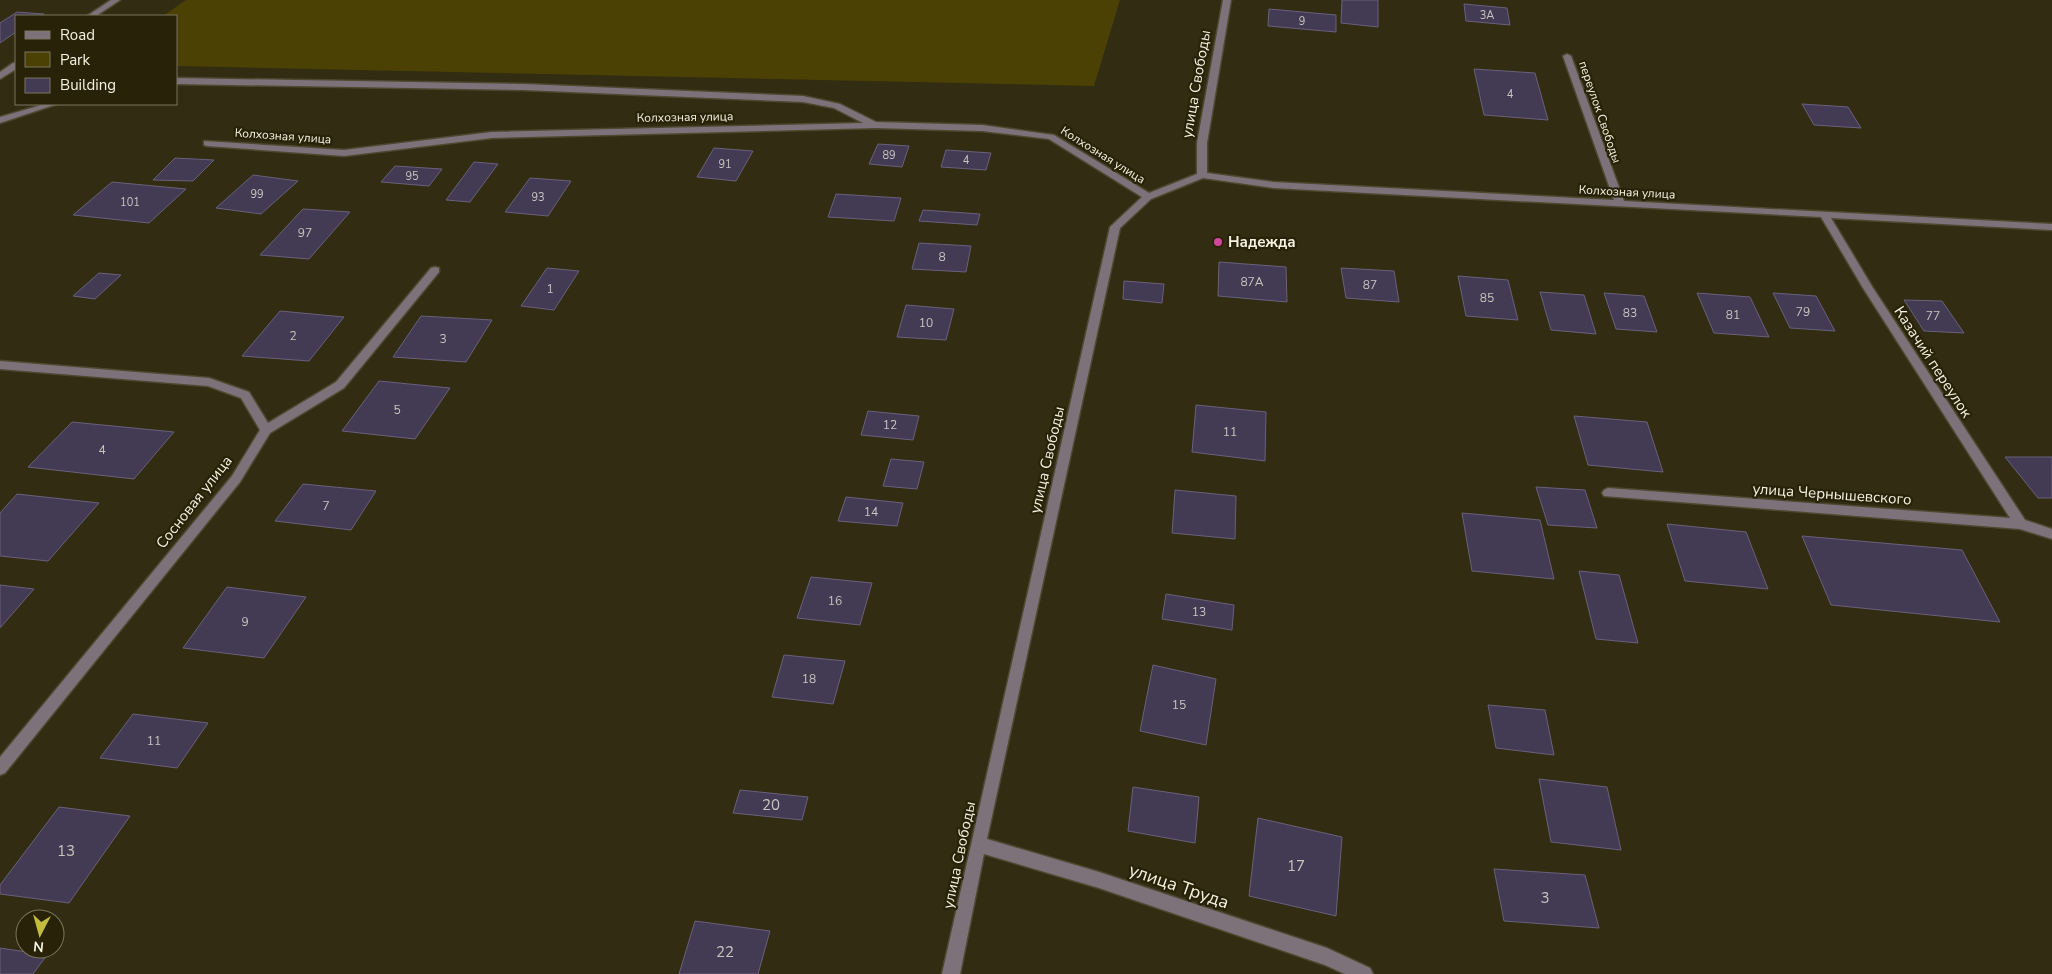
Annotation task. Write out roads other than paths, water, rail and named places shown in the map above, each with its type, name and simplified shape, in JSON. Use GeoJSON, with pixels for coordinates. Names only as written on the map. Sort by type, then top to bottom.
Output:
{"type":"FeatureCollection","features":[{"type":"Feature","properties":{"kind":"street"},"geometry":{"type":"LineString","coordinates":[[93,15],[116,0]]}},
{"type":"Feature","properties":{"kind":"street","name":"улица Свободы"},"geometry":{"type":"LineString","coordinates":[[951,974],[978,844],[1115,227],[1148,197],[1202,175],[1202,143],[1227,0]]}},
{"type":"Feature","properties":{"kind":"street","name":"переулок Свободы"},"geometry":{"type":"LineString","coordinates":[[1567,56],[1620,204]]}},
{"type":"Feature","properties":{"kind":"street"},"geometry":{"type":"LineString","coordinates":[[0,76],[15,66]]}},
{"type":"Feature","properties":{"kind":"street"},"geometry":{"type":"LineString","coordinates":[[178,81],[524,87],[803,99],[836,106],[876,125]]}},
{"type":"Feature","properties":{"kind":"street"},"geometry":{"type":"LineString","coordinates":[[0,120],[50,105]]}},
{"type":"Feature","properties":{"kind":"street","name":"Колхозная улица"},"geometry":{"type":"LineString","coordinates":[[207,143],[344,153],[492,135],[876,125],[982,128],[1051,138],[1148,197]]}},
{"type":"Feature","properties":{"kind":"street","name":"Колхозная улица"},"geometry":{"type":"LineString","coordinates":[[1202,175],[1273,185],[2052,227]]}},
{"type":"Feature","properties":{"kind":"street","name":"Казачий переулок"},"geometry":{"type":"LineString","coordinates":[[1824,215],[1868,288],[2020,524]]}},
{"type":"Feature","properties":{"kind":"street"},"geometry":{"type":"LineString","coordinates":[[0,364],[209,382],[245,395],[266,430],[340,385],[435,270]]}},
{"type":"Feature","properties":{"kind":"street","name":"Сосновая улица"},"geometry":{"type":"LineString","coordinates":[[0,768],[236,479],[266,430]]}},
{"type":"Feature","properties":{"kind":"street","name":"улица Чернышевского"},"geometry":{"type":"LineString","coordinates":[[1608,493],[2020,524],[2052,534]]}},
{"type":"Feature","properties":{"kind":"street","name":"улица Труда"},"geometry":{"type":"LineString","coordinates":[[978,844],[1099,880],[1327,957],[1364,974]]}},
{"type":"Feature","properties":{"kind":"place","name":"Надежда"},"geometry":{"type":"Point","coordinates":[1218,242]}}]}
